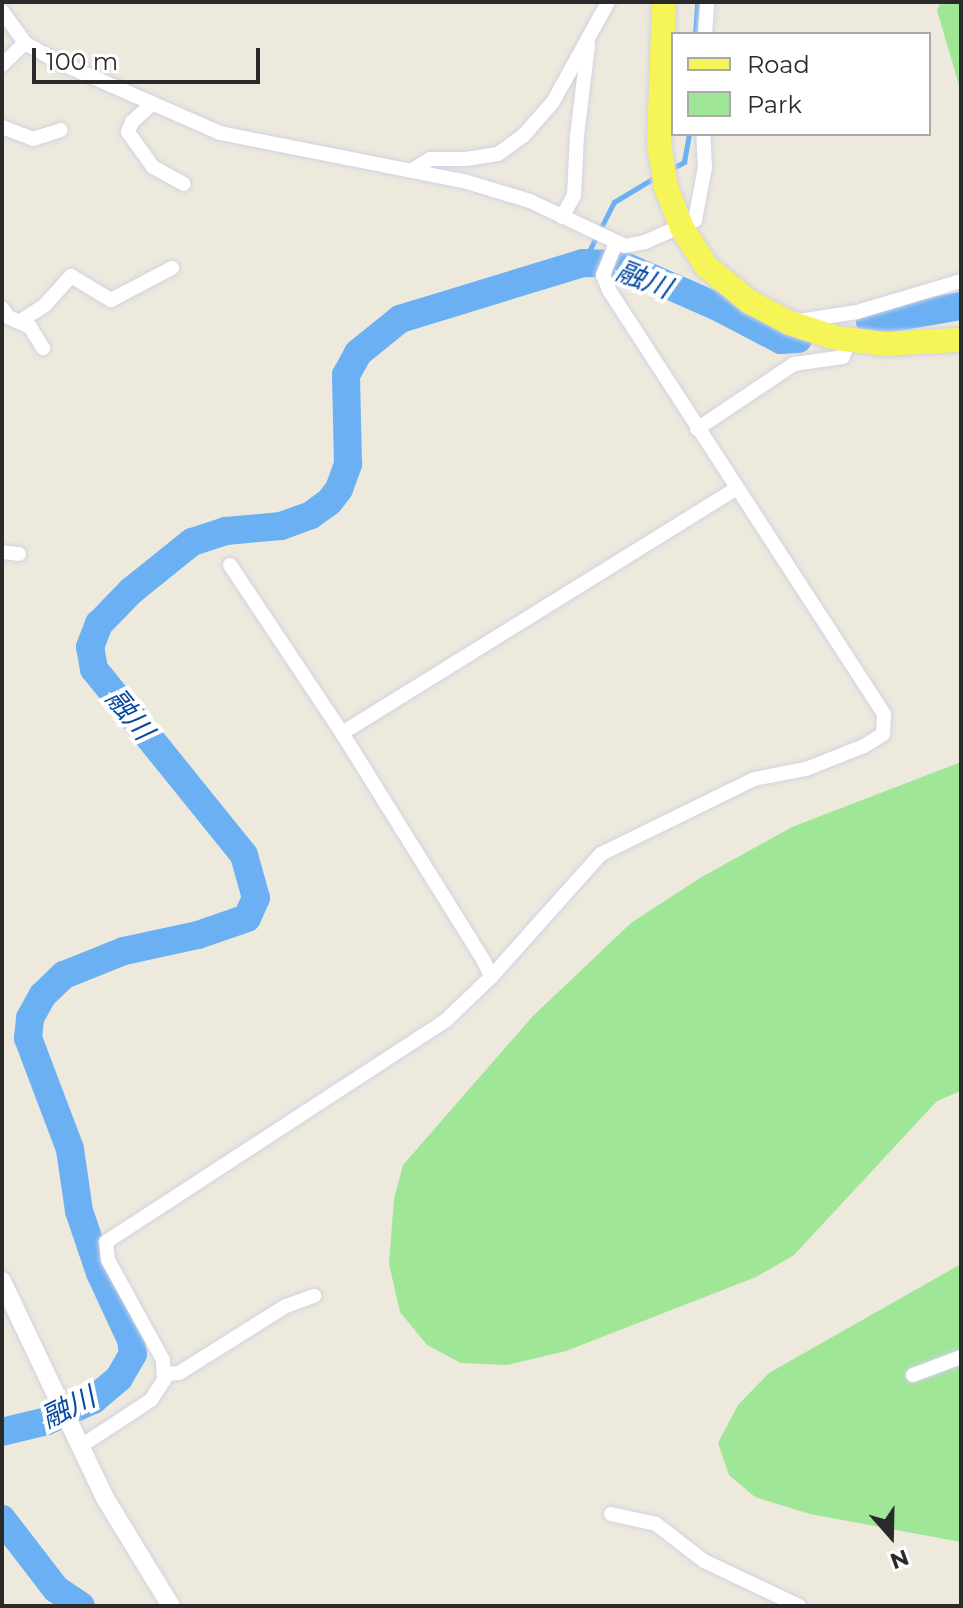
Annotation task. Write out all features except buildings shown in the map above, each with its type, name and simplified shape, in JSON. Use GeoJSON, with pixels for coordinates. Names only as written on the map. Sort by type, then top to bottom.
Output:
{"type":"FeatureCollection","features":[{"type":"Feature","properties":{"kind":"main road"},"geometry":{"type":"LineString","coordinates":[[664,2],[659,145],[666,187],[682,228],[706,266],[750,302],[790,323],[849,340],[884,344],[961,340]]}},
{"type":"Feature","properties":{"kind":"street"},"geometry":{"type":"LineString","coordinates":[[411,171],[430,159],[466,159],[498,154],[523,136],[553,102],[608,2]]}},
{"type":"Feature","properties":{"kind":"street"},"geometry":{"type":"LineString","coordinates":[[705,32],[707,2]]}},
{"type":"Feature","properties":{"kind":"street"},"geometry":{"type":"LineString","coordinates":[[2,11],[25,43],[220,133],[479,186],[530,201],[625,246],[682,228],[695,220],[705,167],[703,136]]}},
{"type":"Feature","properties":{"kind":"street"},"geometry":{"type":"LineString","coordinates":[[562,217],[574,195],[577,136],[590,37]]}},
{"type":"Feature","properties":{"kind":"street"},"geometry":{"type":"LineString","coordinates":[[2,65],[25,43]]}},
{"type":"Feature","properties":{"kind":"street"},"geometry":{"type":"LineString","coordinates":[[152,104],[132,122],[128,132],[153,167],[184,184]]}},
{"type":"Feature","properties":{"kind":"street"},"geometry":{"type":"LineString","coordinates":[[2,127],[33,139],[61,130]]}},
{"type":"Feature","properties":{"kind":"street"},"geometry":{"type":"LineString","coordinates":[[81,1446],[151,1400],[164,1380],[163,1360],[108,1260],[106,1242],[445,1021],[491,977],[601,854],[754,779],[806,769],[864,746],[883,734],[884,714],[735,489],[609,290],[603,275],[616,242]]}},
{"type":"Feature","properties":{"kind":"street"},"geometry":{"type":"LineString","coordinates":[[19,322],[45,305],[71,276],[111,300],[172,268]]}},
{"type":"Feature","properties":{"kind":"street"},"geometry":{"type":"LineString","coordinates":[[790,323],[857,312],[961,281]]}},
{"type":"Feature","properties":{"kind":"street"},"geometry":{"type":"LineString","coordinates":[[2,308],[8,317],[30,327],[43,348]]}},
{"type":"Feature","properties":{"kind":"street"},"geometry":{"type":"LineString","coordinates":[[697,429],[794,364],[843,357],[849,340]]}},
{"type":"Feature","properties":{"kind":"street"},"geometry":{"type":"LineString","coordinates":[[342,733],[735,489]]}},
{"type":"Feature","properties":{"kind":"street"},"geometry":{"type":"LineString","coordinates":[[2,552],[19,554]]}},
{"type":"Feature","properties":{"kind":"street"},"geometry":{"type":"LineString","coordinates":[[230,565],[342,733],[491,977]]}},
{"type":"Feature","properties":{"kind":"street"},"geometry":{"type":"LineString","coordinates":[[2,1281],[120,1524],[171,1606]]}},
{"type":"Feature","properties":{"kind":"street"},"geometry":{"type":"LineString","coordinates":[[164,1374],[179,1373],[286,1306],[314,1296]]}},
{"type":"Feature","properties":{"kind":"street"},"geometry":{"type":"LineString","coordinates":[[913,1375],[961,1357]]}},
{"type":"Feature","properties":{"kind":"street"},"geometry":{"type":"LineString","coordinates":[[611,1514],[656,1524],[704,1561],[799,1606]]}},
{"type":"Feature","properties":{"kind":"green space"},"geometry":{"type":"Polygon","coordinates":[[[941,2],[961,2],[961,92],[937,10],[941,2]]]}},
{"type":"Feature","properties":{"kind":"green space"},"geometry":{"type":"Polygon","coordinates":[[[961,762],[961,1091],[937,1101],[794,1255],[756,1277],[566,1351],[507,1365],[461,1363],[427,1345],[400,1312],[389,1264],[394,1199],[403,1165],[533,1016],[631,923],[700,878],[792,827],[961,762]]]}},
{"type":"Feature","properties":{"kind":"green space"},"geometry":{"type":"Polygon","coordinates":[[[961,1264],[961,1542],[810,1514],[755,1497],[729,1475],[718,1443],[738,1405],[769,1373],[961,1264]]]}},
{"type":"Feature","properties":{"kind":"waterway"},"geometry":{"type":"LineString","coordinates":[[695,32],[697,2]]}},
{"type":"Feature","properties":{"kind":"waterway"},"geometry":{"type":"LineString","coordinates":[[671,169],[684,162],[689,136]]}},
{"type":"Feature","properties":{"kind":"waterway"},"geometry":{"type":"LineString","coordinates":[[583,263],[614,202],[659,175]]}},
{"type":"Feature","properties":{"kind":"waterway","name":"融川"},"geometry":{"type":"LineString","coordinates":[[2,1432],[47,1421],[93,1400],[119,1378],[133,1354],[131,1340],[100,1273],[79,1211],[70,1149],[28,1038],[30,1018],[43,995],[64,975],[124,951],[198,935],[247,918],[256,898],[244,855],[94,669],[90,647],[99,624],[131,591],[192,542],[226,531],[281,526],[311,515],[329,502],[339,489],[348,464],[346,375],[358,353],[400,319],[583,263],[620,264],[720,308],[781,340],[798,339]]}},
{"type":"Feature","properties":{"kind":"waterway","name":"融川"},"geometry":{"type":"LineString","coordinates":[[870,322],[961,306]]}},
{"type":"Feature","properties":{"kind":"waterway"},"geometry":{"type":"LineString","coordinates":[[2,1519],[56,1589],[81,1606]]}}]}
